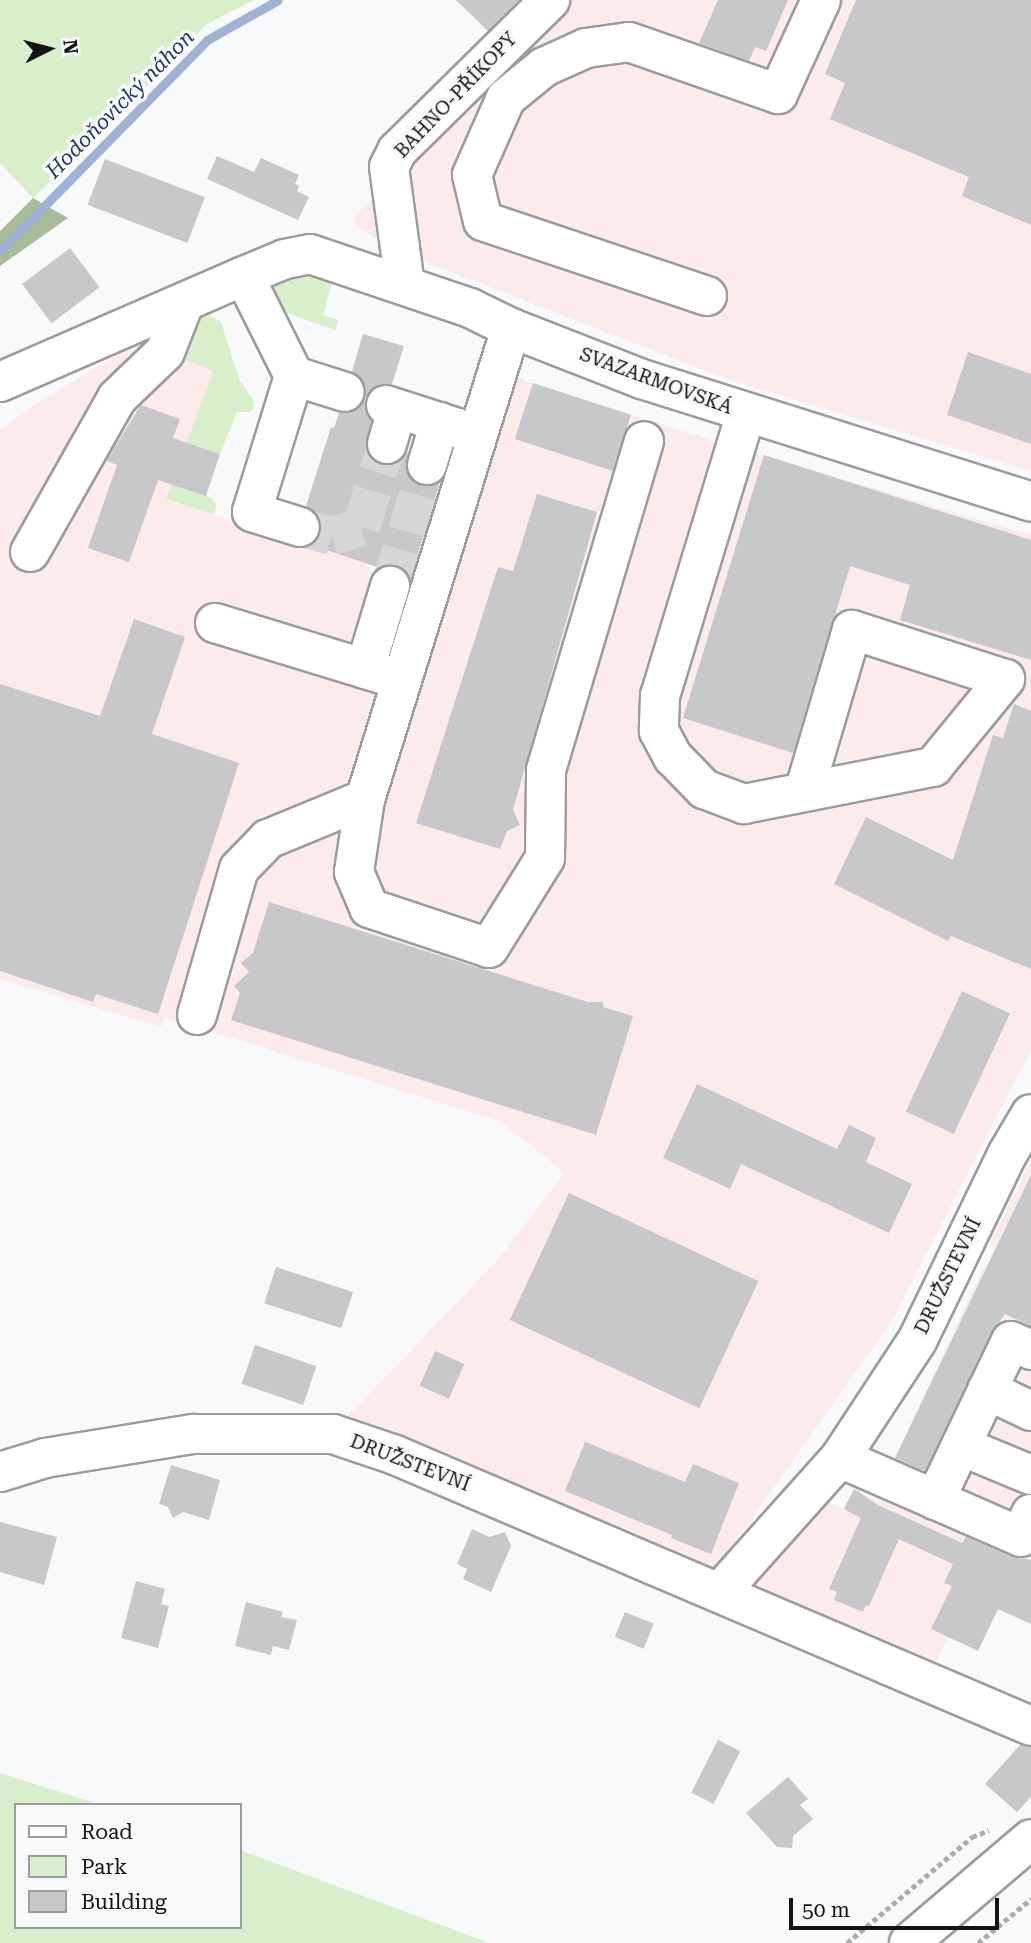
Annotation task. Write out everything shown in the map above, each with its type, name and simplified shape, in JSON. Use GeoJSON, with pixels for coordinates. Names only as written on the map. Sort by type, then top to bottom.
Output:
{"type":"FeatureCollection","features":[{"type":"Feature","properties":{"kind":"street","name":"BAHNO-PŘÍKOPY"},"geometry":{"type":"LineString","coordinates":[[405,285],[389,167],[397,151],[550,0]]}},
{"type":"Feature","properties":{"kind":"street"},"geometry":{"type":"LineString","coordinates":[[707,296],[483,221],[472,175],[506,98],[544,66],[586,48],[629,42],[778,94],[821,0]]}},
{"type":"Feature","properties":{"kind":"street","name":"SVAZARMOVSKÁ"},"geometry":{"type":"LineString","coordinates":[[244,276],[285,259],[310,254],[470,308],[511,328],[642,379],[1031,502]]}},
{"type":"Feature","properties":{"kind":"street"},"geometry":{"type":"LineString","coordinates":[[0,382],[244,276],[295,376],[252,512],[300,527]]}},
{"type":"Feature","properties":{"kind":"street"},"geometry":{"type":"LineString","coordinates":[[30,552],[117,398],[165,352],[184,303]]}},
{"type":"Feature","properties":{"kind":"street"},"geometry":{"type":"LineString","coordinates":[[511,328],[476,433],[365,799],[354,872],[369,908],[489,947],[545,858],[546,769],[644,441]]}},
{"type":"Feature","properties":{"kind":"street"},"geometry":{"type":"LineString","coordinates":[[295,376],[345,392]]}},
{"type":"Feature","properties":{"kind":"street"},"geometry":{"type":"LineString","coordinates":[[746,413],[660,695],[659,731],[673,757],[704,789],[744,804],[933,767],[1005,679],[852,630],[804,792]]}},
{"type":"Feature","properties":{"kind":"street"},"geometry":{"type":"LineString","coordinates":[[390,419],[440,422],[476,433]]}},
{"type":"Feature","properties":{"kind":"street"},"geometry":{"type":"LineString","coordinates":[[427,465],[440,422]]}},
{"type":"Feature","properties":{"kind":"street"},"geometry":{"type":"LineString","coordinates":[[365,669],[390,586]]}},
{"type":"Feature","properties":{"kind":"street"},"geometry":{"type":"LineString","coordinates":[[215,623],[401,680]]}},
{"type":"Feature","properties":{"kind":"street"},"geometry":{"type":"LineString","coordinates":[[197,1016],[239,869],[268,839],[365,799]]}},
{"type":"Feature","properties":{"kind":"street","name":"DRUŽSTEVNÍ"},"geometry":{"type":"LineString","coordinates":[[720,1591],[840,1458],[917,1340],[1008,1153],[1031,1114]]}},
{"type":"Feature","properties":{"kind":"street"},"geometry":{"type":"LineString","coordinates":[[935,1500],[1011,1341],[1031,1350]]}},
{"type":"Feature","properties":{"kind":"street"},"geometry":{"type":"LineString","coordinates":[[987,1390],[1031,1411]]}},
{"type":"Feature","properties":{"kind":"street","name":"DRUŽSTEVNÍ"},"geometry":{"type":"LineString","coordinates":[[0,1472],[45,1458],[194,1434],[333,1434],[395,1455],[720,1591],[1031,1726]]}},
{"type":"Feature","properties":{"kind":"street"},"geometry":{"type":"LineString","coordinates":[[961,1446],[1031,1475]]}},
{"type":"Feature","properties":{"kind":"street"},"geometry":{"type":"LineString","coordinates":[[840,1458],[1021,1537],[1031,1514]]}},
{"type":"Feature","properties":{"kind":"street"},"geometry":{"type":"LineString","coordinates":[[909,1943],[1031,1839]]}},
{"type":"Feature","properties":{"kind":"street"},"geometry":{"type":"LineString","coordinates":[[950,1943],[1031,1875]]}},
{"type":"Feature","properties":{"kind":"path"},"geometry":{"type":"LineString","coordinates":[[846,1943],[972,1837],[994,1827]]}},
{"type":"Feature","properties":{"kind":"path"},"geometry":{"type":"LineString","coordinates":[[978,1943],[1031,1899]]}},
{"type":"Feature","properties":{"kind":"shaded area"},"geometry":{"type":"Polygon","coordinates":[[[570,0],[1031,0],[1031,471],[732,381],[400,252],[355,225],[354,217],[570,0]]]}},
{"type":"Feature","properties":{"kind":"shaded area"},"geometry":{"type":"Polygon","coordinates":[[[139,342],[213,371],[166,500],[368,563],[375,581],[408,591],[476,365],[714,441],[1031,535],[1031,1050],[891,1322],[711,1576],[340,1424],[496,1262],[564,1174],[547,1158],[499,1121],[164,1017],[161,1027],[0,979],[0,430],[31,407],[139,342]]]}},
{"type":"Feature","properties":{"kind":"shaded area"},"geometry":{"type":"Polygon","coordinates":[[[1031,1159],[1031,1624],[996,1608],[978,1651],[948,1637],[933,1669],[755,1591],[754,1584],[758,1568],[820,1498],[843,1509],[854,1489],[875,1500],[985,1264],[988,1265],[995,1248],[989,1245],[1031,1159]]]}},
{"type":"Feature","properties":{"kind":"green space"},"geometry":{"type":"Polygon","coordinates":[[[0,0],[254,0],[207,24],[119,116],[33,198],[0,163],[0,0]]]}},
{"type":"Feature","properties":{"kind":"green space"},"geometry":{"type":"Polygon","coordinates":[[[33,198],[68,218],[0,266],[0,231],[33,198]]]}},
{"type":"Feature","properties":{"kind":"green space"},"geometry":{"type":"Polygon","coordinates":[[[304,272],[333,279],[323,315],[338,320],[335,330],[278,310],[272,291],[277,281],[304,272]]]}},
{"type":"Feature","properties":{"kind":"green space"},"geometry":{"type":"Polygon","coordinates":[[[196,314],[207,314],[221,322],[239,379],[253,400],[254,408],[250,412],[237,412],[220,454],[197,446],[183,488],[212,498],[216,506],[214,515],[166,499],[213,371],[173,355],[196,314]]]}},
{"type":"Feature","properties":{"kind":"green space"},"geometry":{"type":"Polygon","coordinates":[[[0,1773],[95,1803],[14,1803],[14,1929],[242,1929],[242,1851],[489,1943],[0,1943],[0,1773]]]}},
{"type":"Feature","properties":{"kind":"building"},"geometry":{"type":"Polygon","coordinates":[[[456,0],[519,0],[488,31],[456,0]]]}},
{"type":"Feature","properties":{"kind":"building"},"geometry":{"type":"Polygon","coordinates":[[[718,0],[788,0],[766,51],[755,47],[749,61],[699,43],[718,0]]]}},
{"type":"Feature","properties":{"kind":"building"},"geometry":{"type":"Polygon","coordinates":[[[856,0],[1031,0],[1031,225],[962,196],[969,177],[830,119],[845,83],[825,74],[856,0]]]}},
{"type":"Feature","properties":{"kind":"building"},"geometry":{"type":"Polygon","coordinates":[[[217,156],[254,172],[261,158],[299,175],[295,184],[299,186],[297,191],[309,197],[298,220],[207,179],[217,156]]]}},
{"type":"Feature","properties":{"kind":"building"},"geometry":{"type":"Polygon","coordinates":[[[105,159],[205,197],[187,243],[87,205],[105,159]]]}},
{"type":"Feature","properties":{"kind":"building"},"geometry":{"type":"Polygon","coordinates":[[[70,248],[99,287],[52,323],[22,284],[70,248]]]}},
{"type":"Feature","properties":{"kind":"building"},"geometry":{"type":"Polygon","coordinates":[[[363,334],[404,346],[392,384],[381,384],[366,397],[361,378],[352,371],[363,334]]]}},
{"type":"Feature","properties":{"kind":"building"},"geometry":{"type":"Polygon","coordinates":[[[968,352],[1031,374],[1031,444],[947,415],[968,352]]]}},
{"type":"Feature","properties":{"kind":"building"},"geometry":{"type":"Polygon","coordinates":[[[533,383],[631,415],[613,471],[515,439],[533,383]]]}},
{"type":"Feature","properties":{"kind":"building"},"geometry":{"type":"Polygon","coordinates":[[[365,400],[365,410],[371,421],[366,449],[371,459],[380,465],[392,465],[402,460],[408,451],[406,469],[412,480],[421,486],[440,482],[410,579],[397,565],[380,568],[311,545],[321,534],[321,523],[316,513],[306,506],[331,427],[334,428],[339,413],[350,413],[365,400]]]}},
{"type":"Feature","properties":{"kind":"building"},"geometry":{"type":"Polygon","coordinates":[[[141,405],[180,419],[173,438],[220,454],[206,496],[158,480],[129,562],[88,548],[117,465],[107,461],[108,458],[141,405]]]}},
{"type":"Feature","properties":{"kind":"building"},"geometry":{"type":"Polygon","coordinates":[[[764,455],[1031,540],[1031,660],[900,620],[910,585],[850,566],[793,753],[683,718],[764,455]]]}},
{"type":"Feature","properties":{"kind":"building"},"geometry":{"type":"Polygon","coordinates":[[[537,494],[597,512],[513,810],[520,825],[507,831],[500,849],[416,823],[498,567],[513,571],[537,494]]]}},
{"type":"Feature","properties":{"kind":"building"},"geometry":{"type":"Polygon","coordinates":[[[134,619],[185,637],[152,734],[239,763],[158,1014],[96,994],[93,1002],[0,971],[0,684],[100,716],[134,619]]]}},
{"type":"Feature","properties":{"kind":"building"},"geometry":{"type":"Polygon","coordinates":[[[1014,704],[1031,711],[1031,969],[951,936],[948,941],[834,884],[866,817],[953,860],[993,735],[1003,738],[1014,704]]]}},
{"type":"Feature","properties":{"kind":"building"},"geometry":{"type":"Polygon","coordinates":[[[269,902],[588,1002],[603,1002],[603,1007],[633,1016],[596,1135],[231,1020],[240,993],[234,986],[249,972],[241,963],[253,953],[269,902]]]}},
{"type":"Feature","properties":{"kind":"building"},"geometry":{"type":"Polygon","coordinates":[[[962,991],[1010,1013],[954,1134],[906,1112],[962,991]]]}},
{"type":"Feature","properties":{"kind":"building"},"geometry":{"type":"Polygon","coordinates":[[[697,1084],[837,1149],[849,1125],[876,1138],[866,1162],[912,1184],[889,1233],[741,1164],[730,1189],[663,1158],[697,1084]]]}},
{"type":"Feature","properties":{"kind":"building"},"geometry":{"type":"Polygon","coordinates":[[[1031,1175],[1031,1326],[1005,1314],[992,1331],[925,1471],[895,1458],[1031,1175]]]}},
{"type":"Feature","properties":{"kind":"building"},"geometry":{"type":"Polygon","coordinates":[[[569,1193],[758,1281],[699,1408],[510,1320],[569,1193]]]}},
{"type":"Feature","properties":{"kind":"building"},"geometry":{"type":"Polygon","coordinates":[[[276,1267],[353,1292],[341,1328],[264,1303],[276,1267]]]}},
{"type":"Feature","properties":{"kind":"building"},"geometry":{"type":"Polygon","coordinates":[[[255,1345],[316,1366],[303,1405],[242,1384],[255,1345]]]}},
{"type":"Feature","properties":{"kind":"building"},"geometry":{"type":"Polygon","coordinates":[[[435,1351],[464,1364],[449,1399],[420,1386],[435,1351]]]}},
{"type":"Feature","properties":{"kind":"building"},"geometry":{"type":"Polygon","coordinates":[[[585,1442],[685,1482],[693,1464],[739,1483],[711,1554],[565,1491],[585,1442]]]}},
{"type":"Feature","properties":{"kind":"building"},"geometry":{"type":"Polygon","coordinates":[[[171,1465],[220,1480],[209,1520],[183,1512],[173,1518],[168,1507],[159,1504],[171,1465]]]}},
{"type":"Feature","properties":{"kind":"building"},"geometry":{"type":"Polygon","coordinates":[[[854,1489],[878,1505],[962,1543],[966,1537],[1012,1557],[1031,1560],[1031,1624],[998,1609],[978,1651],[931,1629],[952,1586],[944,1583],[953,1564],[899,1539],[869,1606],[866,1605],[863,1612],[834,1600],[837,1592],[829,1589],[861,1518],[844,1509],[854,1489]]]}},
{"type":"Feature","properties":{"kind":"building"},"geometry":{"type":"Polygon","coordinates":[[[0,1522],[57,1537],[44,1585],[0,1572],[0,1522]]]}},
{"type":"Feature","properties":{"kind":"building"},"geometry":{"type":"Polygon","coordinates":[[[472,1529],[489,1537],[505,1532],[511,1546],[491,1592],[463,1579],[467,1569],[457,1564],[472,1529]]]}},
{"type":"Feature","properties":{"kind":"building"},"geometry":{"type":"Polygon","coordinates":[[[136,1581],[165,1589],[161,1604],[169,1606],[158,1648],[121,1638],[136,1581]]]}},
{"type":"Feature","properties":{"kind":"building"},"geometry":{"type":"Polygon","coordinates":[[[246,1602],[283,1612],[281,1617],[297,1620],[289,1650],[273,1646],[271,1655],[235,1646],[246,1602]]]}},
{"type":"Feature","properties":{"kind":"building"},"geometry":{"type":"Polygon","coordinates":[[[625,1612],[654,1624],[644,1649],[615,1637],[625,1612]]]}},
{"type":"Feature","properties":{"kind":"building"},"geometry":{"type":"Polygon","coordinates":[[[718,1740],[740,1751],[713,1804],[691,1793],[718,1740]]]}},
{"type":"Feature","properties":{"kind":"building"},"geometry":{"type":"Polygon","coordinates":[[[1020,1745],[1031,1747],[1031,1797],[1017,1812],[985,1784],[1020,1745]]]}},
{"type":"Feature","properties":{"kind":"building"},"geometry":{"type":"Polygon","coordinates":[[[788,1777],[808,1799],[800,1805],[813,1819],[793,1836],[792,1848],[777,1847],[746,1813],[788,1777]]]}},
{"type":"Feature","properties":{"kind":"waterway","name":"Hodoňovický náhon"},"geometry":{"type":"LineString","coordinates":[[0,251],[207,40],[278,0]]}},
{"type":"Feature","properties":{"kind":"tunnel"},"geometry":{"type":"LineString","coordinates":[[300,527],[332,536],[361,527],[387,444]]}},
{"type":"Feature","properties":{"kind":"tunnel"},"geometry":{"type":"LineString","coordinates":[[390,586],[427,465]]}}]}
